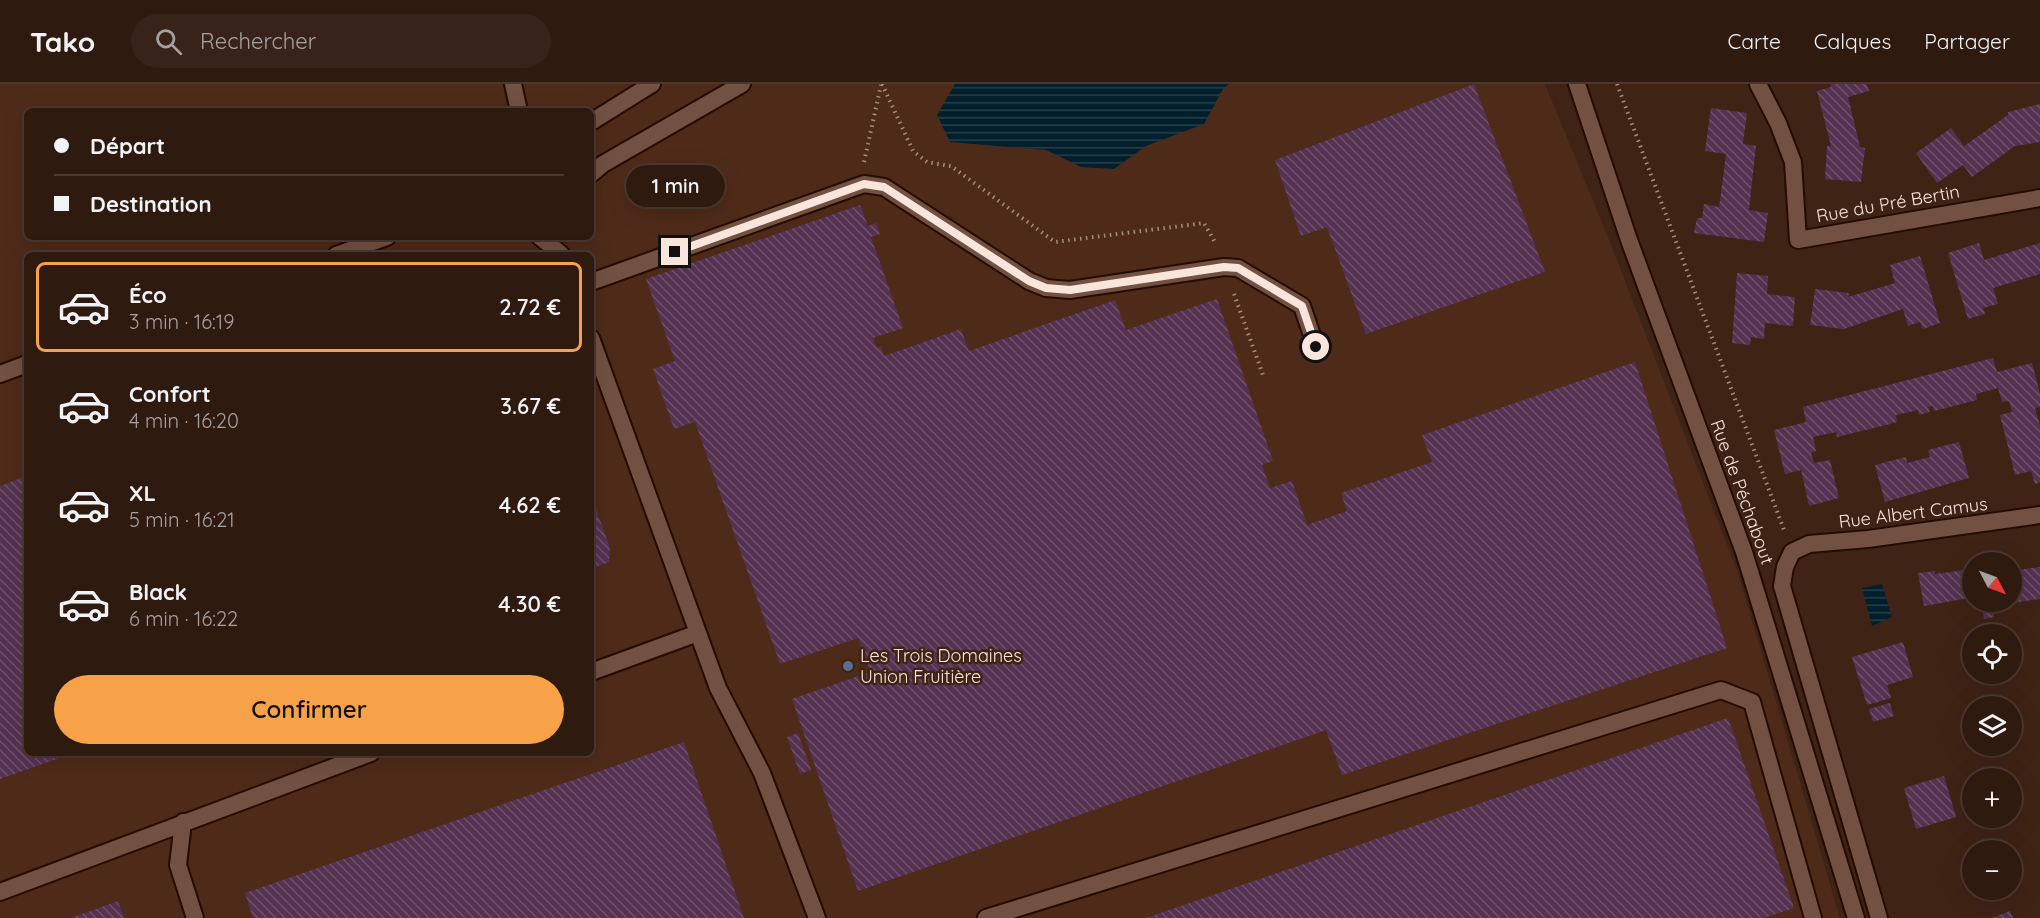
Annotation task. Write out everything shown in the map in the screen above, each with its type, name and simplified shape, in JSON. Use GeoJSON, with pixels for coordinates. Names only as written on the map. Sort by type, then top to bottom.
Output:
{"type":"FeatureCollection","features":[{"type":"Feature","properties":{"kind":"street"},"geometry":{"type":"LineString","coordinates":[[513,84],[518,108]]}},
{"type":"Feature","properties":{"kind":"street"},"geometry":{"type":"LineString","coordinates":[[594,120],[652,84]]}},
{"type":"Feature","properties":{"kind":"street"},"geometry":{"type":"LineString","coordinates":[[594,172],[603,164],[742,84]]}},
{"type":"Feature","properties":{"kind":"street","name":"Rue de Péchabout"},"geometry":{"type":"LineString","coordinates":[[1577,84],[1629,240],[1744,552],[1856,918]]}},
{"type":"Feature","properties":{"kind":"street","name":"Rue du Pré Bertin"},"geometry":{"type":"LineString","coordinates":[[1758,84],[1778,123],[1793,162],[1798,240],[2040,198]]}},
{"type":"Feature","properties":{"kind":"street"},"geometry":{"type":"LineString","coordinates":[[594,281],[864,184],[884,187],[1029,281],[1046,288],[1070,290],[1224,267],[1238,268],[1302,306],[1316,347]]}},
{"type":"Feature","properties":{"kind":"street"},"geometry":{"type":"LineString","coordinates":[[344,252],[378,240]]}},
{"type":"Feature","properties":{"kind":"street"},"geometry":{"type":"LineString","coordinates":[[544,240],[558,252]]}},
{"type":"Feature","properties":{"kind":"street"},"geometry":{"type":"LineString","coordinates":[[594,346],[718,688],[762,773],[817,918]]}},
{"type":"Feature","properties":{"kind":"street"},"geometry":{"type":"LineString","coordinates":[[0,374],[24,365]]}},
{"type":"Feature","properties":{"kind":"street","name":"Rue Albert Camus"},"geometry":{"type":"LineString","coordinates":[[1880,918],[1782,586],[1785,567],[1792,552],[1809,544],[2040,515]]}},
{"type":"Feature","properties":{"kind":"street"},"geometry":{"type":"LineString","coordinates":[[594,671],[698,633]]}},
{"type":"Feature","properties":{"kind":"street"},"geometry":{"type":"LineString","coordinates":[[986,918],[1721,690],[1752,702],[1813,918]]}},
{"type":"Feature","properties":{"kind":"street"},"geometry":{"type":"LineString","coordinates":[[0,892],[363,756]]}},
{"type":"Feature","properties":{"kind":"street"},"geometry":{"type":"LineString","coordinates":[[183,822],[178,865],[195,918]]}},
{"type":"Feature","properties":{"kind":"path"},"geometry":{"type":"LineString","coordinates":[[864,164],[882,84]]}},
{"type":"Feature","properties":{"kind":"path"},"geometry":{"type":"LineString","coordinates":[[882,84],[913,151],[927,162],[951,166],[1056,242],[1204,223],[1224,267],[1263,375]]}},
{"type":"Feature","properties":{"kind":"path"},"geometry":{"type":"LineString","coordinates":[[1617,84],[1785,535]]}},
{"type":"Feature","properties":{"kind":"shaded area"},"geometry":{"type":"Polygon","coordinates":[[[0,84],[1545,84],[1610,242],[1738,573],[1840,918],[0,918],[0,84]]]}},
{"type":"Feature","properties":{"kind":"water"},"geometry":{"type":"Polygon","coordinates":[[[955,84],[1229,84],[1223,89],[1204,124],[1146,146],[1114,169],[1081,167],[1046,150],[950,142],[937,115],[955,84]]]}},
{"type":"Feature","properties":{"kind":"water"},"geometry":{"type":"Polygon","coordinates":[[[1882,584],[1892,617],[1872,626],[1862,588],[1882,584]]]}},
{"type":"Feature","properties":{"kind":"building"},"geometry":{"type":"Polygon","coordinates":[[[1474,84],[1545,272],[1366,334],[1327,227],[1301,236],[1275,160],[1474,84]]]}},
{"type":"Feature","properties":{"kind":"building"},"geometry":{"type":"Polygon","coordinates":[[[1830,84],[1867,84],[1869,91],[1848,97],[1860,147],[1865,148],[1861,182],[1825,179],[1827,146],[1831,146],[1817,91],[1831,87],[1830,84]]]}},
{"type":"Feature","properties":{"kind":"building"},"geometry":{"type":"Polygon","coordinates":[[[2040,104],[2040,142],[2015,146],[1972,177],[1963,165],[1937,183],[1916,153],[1951,128],[1964,146],[2008,115],[2008,112],[2040,104]]]}},
{"type":"Feature","properties":{"kind":"building"},"geometry":{"type":"Polygon","coordinates":[[[1711,108],[1747,113],[1743,144],[1756,146],[1749,210],[1768,213],[1764,242],[1694,233],[1697,218],[1702,218],[1704,204],[1719,207],[1721,193],[1726,154],[1705,151],[1711,108]]]}},
{"type":"Feature","properties":{"kind":"building"},"geometry":{"type":"Polygon","coordinates":[[[860,205],[868,226],[876,223],[880,234],[871,237],[903,328],[873,338],[877,348],[881,346],[884,356],[961,329],[969,351],[1115,300],[1126,330],[1217,299],[1273,461],[1262,465],[1270,488],[1292,481],[1307,525],[1347,511],[1341,493],[1432,462],[1422,435],[1635,362],[1727,648],[1342,775],[1326,730],[858,891],[792,699],[870,672],[858,638],[780,664],[695,422],[674,429],[653,369],[675,361],[646,279],[860,205]]]}},
{"type":"Feature","properties":{"kind":"building"},"geometry":{"type":"Polygon","coordinates":[[[1979,243],[1984,260],[2040,243],[2040,274],[1993,288],[1998,304],[1983,308],[1985,314],[1968,319],[1948,253],[1979,243]]]}},
{"type":"Feature","properties":{"kind":"building"},"geometry":{"type":"Polygon","coordinates":[[[1920,256],[1940,323],[1923,329],[1920,322],[1908,326],[1903,309],[1844,329],[1810,325],[1815,289],[1849,293],[1848,297],[1895,283],[1890,265],[1920,256]]]}},
{"type":"Feature","properties":{"kind":"building"},"geometry":{"type":"Polygon","coordinates":[[[1737,273],[1768,276],[1767,294],[1795,297],[1793,326],[1765,323],[1764,339],[1751,337],[1750,345],[1732,343],[1737,273]]]}},
{"type":"Feature","properties":{"kind":"building"},"geometry":{"type":"Polygon","coordinates":[[[1993,358],[1997,372],[2032,363],[2040,394],[2040,407],[2035,408],[2040,426],[2040,482],[2035,484],[2031,471],[2015,475],[2000,415],[2012,412],[2009,401],[2002,402],[1998,388],[1976,394],[1977,400],[1934,411],[1933,406],[1928,407],[1930,412],[1919,415],[1918,410],[1896,415],[1897,422],[1886,425],[1837,437],[1836,432],[1813,437],[1816,451],[1811,453],[1814,463],[1830,460],[1839,498],[1809,506],[1801,470],[1785,474],[1774,430],[1806,422],[1803,407],[1993,358]]]}},
{"type":"Feature","properties":{"kind":"building"},"geometry":{"type":"Polygon","coordinates":[[[1959,442],[1969,478],[1885,502],[1875,465],[1906,457],[1907,463],[1930,457],[1928,450],[1959,442]]]}},
{"type":"Feature","properties":{"kind":"building"},"geometry":{"type":"Polygon","coordinates":[[[24,477],[24,756],[65,756],[0,779],[0,486],[24,477]]]}},
{"type":"Feature","properties":{"kind":"building"},"geometry":{"type":"Polygon","coordinates":[[[594,503],[610,548],[609,562],[594,568],[594,503]]]}},
{"type":"Feature","properties":{"kind":"building"},"geometry":{"type":"Polygon","coordinates":[[[2040,567],[2040,599],[2022,602],[2022,570],[2040,567]]]}},
{"type":"Feature","properties":{"kind":"building"},"geometry":{"type":"Polygon","coordinates":[[[1962,570],[1962,599],[1924,606],[1918,573],[1935,571],[1935,574],[1962,570]]]}},
{"type":"Feature","properties":{"kind":"building"},"geometry":{"type":"Polygon","coordinates":[[[1983,612],[1993,612],[1994,617],[1984,619],[1983,612]]]}},
{"type":"Feature","properties":{"kind":"building"},"geometry":{"type":"Polygon","coordinates":[[[1903,642],[1913,677],[1887,685],[1891,698],[1867,705],[1852,657],[1903,642]]]}},
{"type":"Feature","properties":{"kind":"building"},"geometry":{"type":"Polygon","coordinates":[[[1890,703],[1894,716],[1873,722],[1869,709],[1890,703]]]}},
{"type":"Feature","properties":{"kind":"building"},"geometry":{"type":"Polygon","coordinates":[[[1728,718],[1794,908],[1764,918],[1146,918],[1728,718]]]}},
{"type":"Feature","properties":{"kind":"building"},"geometry":{"type":"Polygon","coordinates":[[[798,733],[811,770],[800,774],[787,737],[798,733]]]}},
{"type":"Feature","properties":{"kind":"building"},"geometry":{"type":"Polygon","coordinates":[[[684,742],[744,918],[253,918],[245,893],[684,742]]]}},
{"type":"Feature","properties":{"kind":"building"},"geometry":{"type":"Polygon","coordinates":[[[1944,776],[1956,817],[1916,829],[1904,788],[1944,776]]]}},
{"type":"Feature","properties":{"kind":"building"},"geometry":{"type":"Polygon","coordinates":[[[118,901],[124,918],[71,918],[118,901]]]}},
{"type":"Feature","properties":{"kind":"building"},"geometry":{"type":"Polygon","coordinates":[[[2010,911],[2013,918],[1992,918],[2010,911]]]}},
{"type":"Feature","properties":{"kind":"place","name":"Les Trois Domaines Union Fruitière"},"geometry":{"type":"Point","coordinates":[848,666]}},
{"type":"Feature","properties":{"kind":"route"},"geometry":{"type":"LineString","coordinates":[[675,252],[864,184],[884,187],[1029,281],[1046,288],[1070,290],[1224,267],[1238,268],[1302,306],[1316,347]]}}]}
